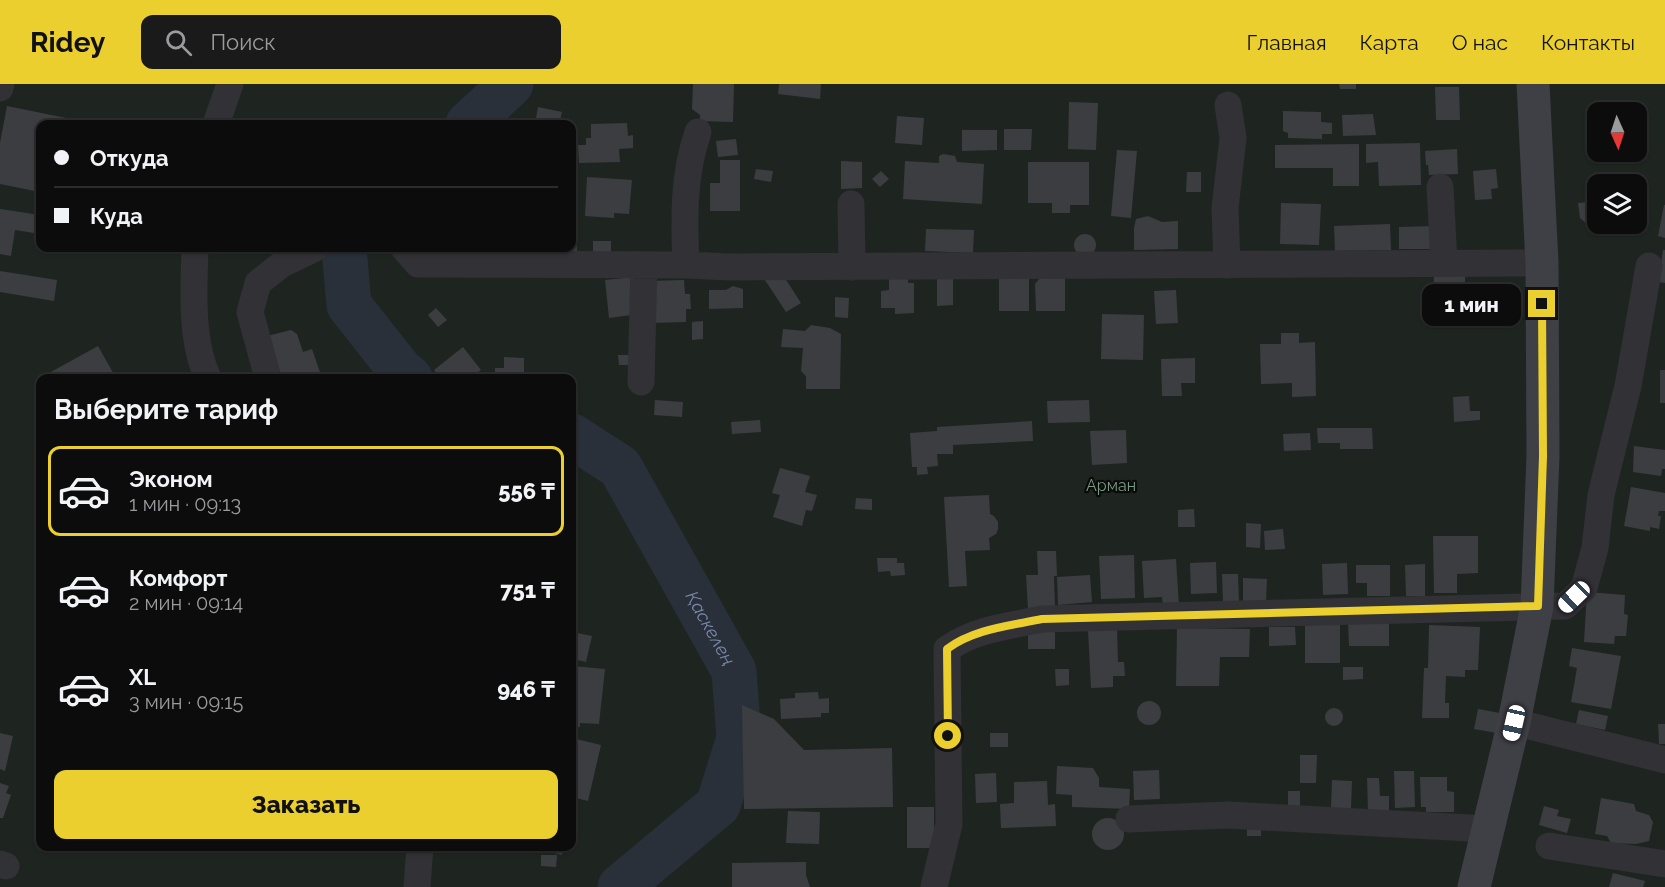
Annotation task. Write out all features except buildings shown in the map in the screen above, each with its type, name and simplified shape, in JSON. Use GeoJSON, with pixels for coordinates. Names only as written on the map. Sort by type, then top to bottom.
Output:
{"type":"FeatureCollection","features":[{"type":"Feature","properties":{"kind":"street"},"geometry":{"type":"LineString","coordinates":[[217,120],[230,84]]}},
{"type":"Feature","properties":{"kind":"street"},"geometry":{"type":"LineString","coordinates":[[1474,887],[1514,723],[1538,606],[1543,456],[1542,263],[1533,84]]}},
{"type":"Feature","properties":{"kind":"street"},"geometry":{"type":"LineString","coordinates":[[1227,265],[1225,208],[1233,138],[1228,105]]}},
{"type":"Feature","properties":{"kind":"street"},"geometry":{"type":"LineString","coordinates":[[686,265],[684,233],[687,172],[698,132]]}},
{"type":"Feature","properties":{"kind":"street"},"geometry":{"type":"LineString","coordinates":[[1440,187],[1444,263]]}},
{"type":"Feature","properties":{"kind":"street"},"geometry":{"type":"LineString","coordinates":[[851,204],[852,267]]}},
{"type":"Feature","properties":{"kind":"street"},"geometry":{"type":"LineString","coordinates":[[195,252],[194,311],[202,367],[206,374]]}},
{"type":"Feature","properties":{"kind":"street"},"geometry":{"type":"LineString","coordinates":[[267,374],[249,312],[258,283],[282,264],[307,252]]}},
{"type":"Feature","properties":{"kind":"street"},"geometry":{"type":"LineString","coordinates":[[407,252],[417,264],[852,267],[1542,263]]}},
{"type":"Feature","properties":{"kind":"street"},"geometry":{"type":"LineString","coordinates":[[641,382],[644,265]]}},
{"type":"Feature","properties":{"kind":"street"},"geometry":{"type":"LineString","coordinates":[[934,887],[949,824],[947,649],[961,639],[986,630],[1042,619],[1565,606],[1584,588],[1595,548],[1601,495],[1628,386],[1649,266]]}},
{"type":"Feature","properties":{"kind":"street"},"geometry":{"type":"LineString","coordinates":[[1514,723],[1665,760]]}},
{"type":"Feature","properties":{"kind":"street"},"geometry":{"type":"LineString","coordinates":[[1129,819],[1228,815],[1488,829]]}},
{"type":"Feature","properties":{"kind":"street"},"geometry":{"type":"LineString","coordinates":[[1549,846],[1665,864]]}},
{"type":"Feature","properties":{"kind":"street"},"geometry":{"type":"LineString","coordinates":[[417,887],[420,851]]}},
{"type":"Feature","properties":{"kind":"green space","name":"Арман"},"geometry":{"type":"Polygon","coordinates":[[[0,84],[1665,84],[1665,887],[0,887],[0,84]]]}},
{"type":"Feature","properties":{"kind":"waterway","name":"Қаскелең"},"geometry":{"type":"LineString","coordinates":[[472,120],[511,84]]}},
{"type":"Feature","properties":{"kind":"waterway","name":"Қаскелең"},"geometry":{"type":"LineString","coordinates":[[344,252],[349,305],[405,374]]}},
{"type":"Feature","properties":{"kind":"waterway","name":"Қаскелең"},"geometry":{"type":"LineString","coordinates":[[576,439],[620,467],[734,671],[739,738],[718,805],[620,887]]}},
{"type":"Feature","properties":{"kind":"route"},"geometry":{"type":"LineString","coordinates":[[948,736],[947,649],[961,639],[986,630],[1042,619],[1538,606],[1543,456],[1542,304]]}}]}
